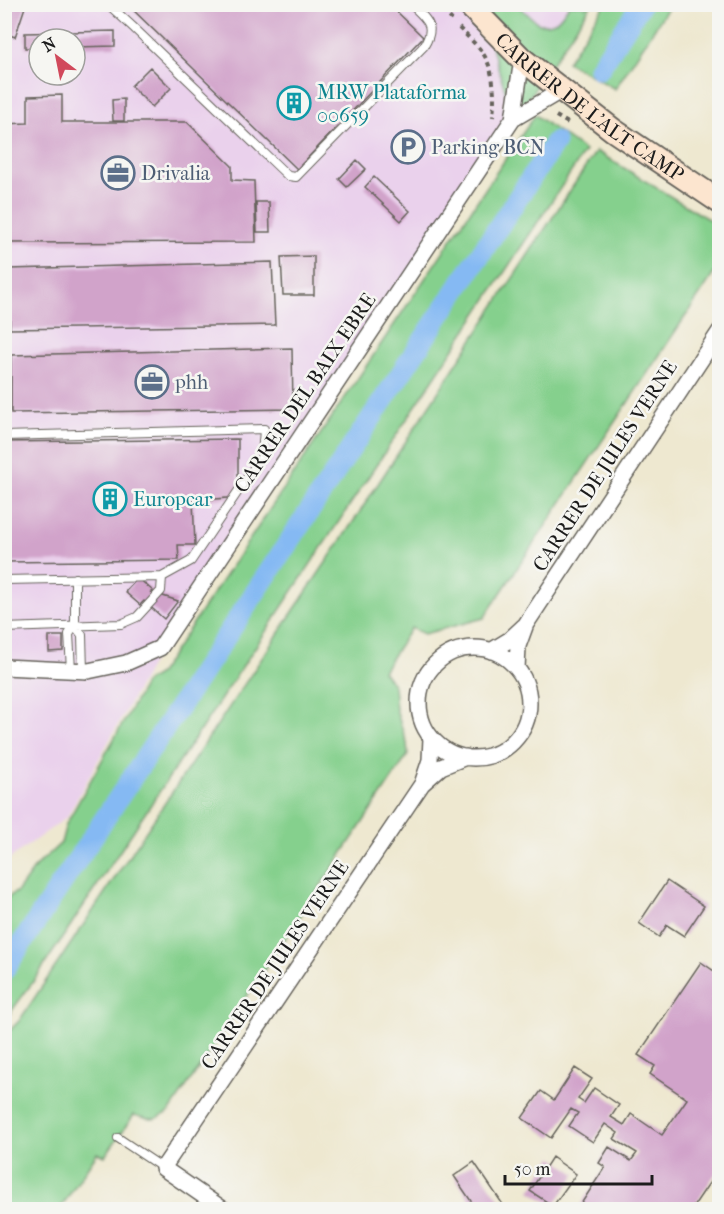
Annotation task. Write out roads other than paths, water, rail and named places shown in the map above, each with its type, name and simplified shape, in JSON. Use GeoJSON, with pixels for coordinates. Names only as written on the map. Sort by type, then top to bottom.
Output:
{"type":"FeatureCollection","features":[{"type":"Feature","properties":{"kind":"street","name":"CARRER DE L'ALT CAMP"},"geometry":{"type":"LineString","coordinates":[[468,4],[522,59],[613,130],[720,202]]}},
{"type":"Feature","properties":{"kind":"street","name":"CARRER DEL BAIX EBRE"},"geometry":{"type":"LineString","coordinates":[[4,667],[88,671],[126,663],[160,648],[513,119],[522,59]]}},
{"type":"Feature","properties":{"kind":"street","name":"CARRER DEL BAIX EBRE"},"geometry":{"type":"LineString","coordinates":[[513,119],[562,90]]}},
{"type":"Feature","properties":{"kind":"street","name":"CARRER DE JULES VERNE"},"geometry":{"type":"LineString","coordinates":[[422,784],[430,760],[431,738],[422,721],[419,703],[420,690],[428,672],[438,662],[456,651],[470,648],[491,651],[509,640],[526,624],[720,331]]}},
{"type":"Feature","properties":{"kind":"street","name":"CARRER DE JULES VERNE"},"geometry":{"type":"LineString","coordinates":[[163,1168],[422,784],[441,767],[463,757],[483,757],[500,751],[513,741],[523,728],[528,713],[529,698],[525,683],[517,669],[518,646],[526,624]]}},
{"type":"Feature","properties":{"kind":"street"},"geometry":{"type":"LineString","coordinates":[[491,651],[505,658],[517,669]]}},
{"type":"Feature","properties":{"kind":"street"},"geometry":{"type":"LineString","coordinates":[[431,738],[447,751],[463,757]]}},
{"type":"Feature","properties":{"kind":"street"},"geometry":{"type":"LineString","coordinates":[[163,1168],[224,1209]]}},
{"type":"Feature","properties":{"kind":"lane"},"geometry":{"type":"LineString","coordinates":[[108,4],[288,176],[296,177],[424,46],[430,36],[430,27],[425,18],[411,4]]}},
{"type":"Feature","properties":{"kind":"lane"},"geometry":{"type":"LineString","coordinates":[[4,436],[264,429],[261,456],[191,561],[162,577],[4,580]]}},
{"type":"Feature","properties":{"kind":"lane"},"geometry":{"type":"LineString","coordinates":[[4,628],[121,624],[137,617],[161,591],[162,577]]}},
{"type":"Feature","properties":{"kind":"lane"},"geometry":{"type":"LineString","coordinates":[[75,578],[75,626],[69,634],[77,670]]}},
{"type":"Feature","properties":{"kind":"lane"},"geometry":{"type":"LineString","coordinates":[[75,626],[82,635],[77,670]]}},
{"type":"Feature","properties":{"kind":"lane"},"geometry":{"type":"LineString","coordinates":[[118,1137],[163,1168]]}},
{"type":"Feature","properties":{"kind":"waterway"},"geometry":{"type":"LineString","coordinates":[[599,69],[641,4]]}},
{"type":"Feature","properties":{"kind":"waterway"},"geometry":{"type":"LineString","coordinates":[[4,970],[555,142]]}},
{"type":"Feature","properties":{"kind":"place","name":"MRW Plataforma 00659"},"geometry":{"type":"Point","coordinates":[294,103]}},
{"type":"Feature","properties":{"kind":"place","name":"Parking BCN"},"geometry":{"type":"Point","coordinates":[408,147]}},
{"type":"Feature","properties":{"kind":"place","name":"Drivalia"},"geometry":{"type":"Point","coordinates":[118,173]}},
{"type":"Feature","properties":{"kind":"place","name":"phh"},"geometry":{"type":"Point","coordinates":[152,382]}},
{"type":"Feature","properties":{"kind":"place","name":"Europcar"},"geometry":{"type":"Point","coordinates":[110,499]}}]}
